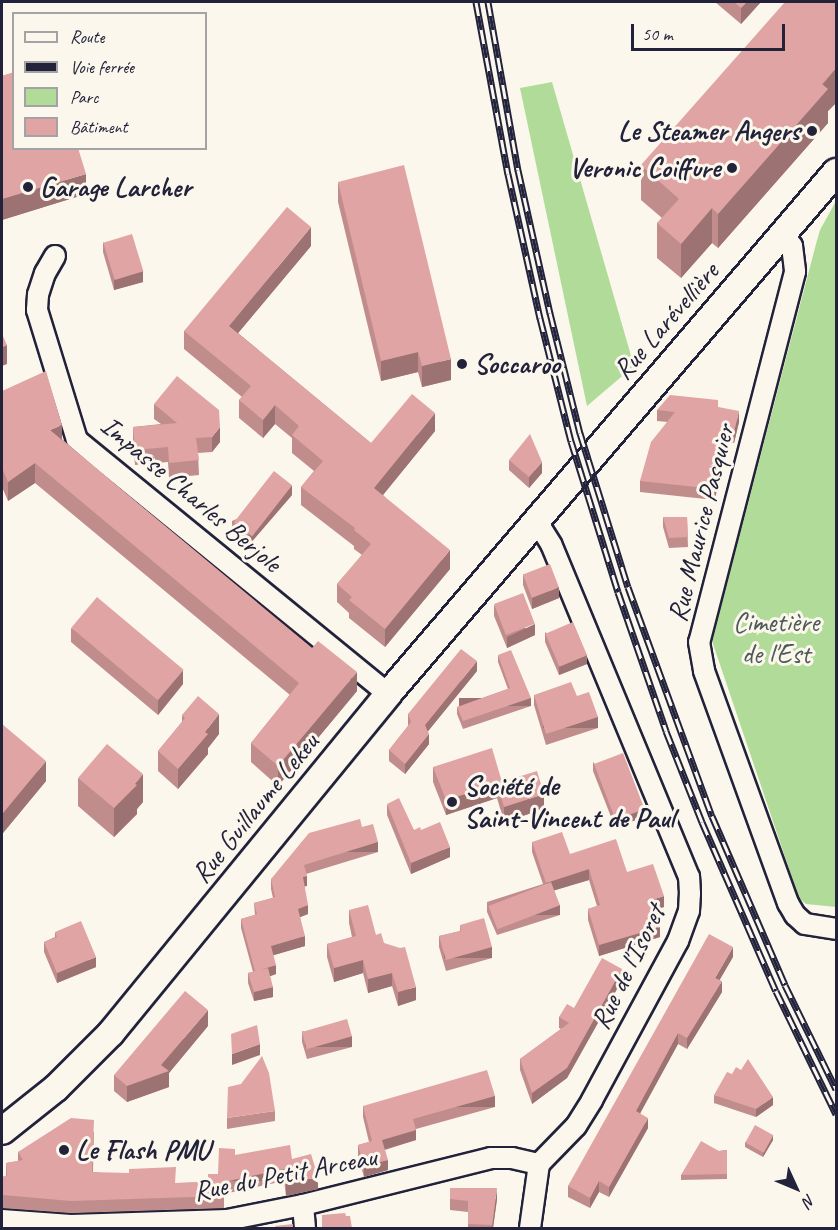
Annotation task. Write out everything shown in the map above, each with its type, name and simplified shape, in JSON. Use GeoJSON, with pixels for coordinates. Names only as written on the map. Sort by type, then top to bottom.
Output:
{"type":"FeatureCollection","features":[{"type":"Feature","properties":{"kind":"street","name":"Rue Larévellière"},"geometry":{"type":"LineString","coordinates":[[539,516],[837,172]]}},
{"type":"Feature","properties":{"kind":"street","name":"Rue Maurice Pasquier"},"geometry":{"type":"LineString","coordinates":[[783,234],[792,246],[795,272],[699,642],[704,671],[788,903],[795,915],[805,924],[837,929]]}},
{"type":"Feature","properties":{"kind":"street","name":"Impasse Charles Berjole"},"geometry":{"type":"LineString","coordinates":[[56,256],[45,273],[38,295],[37,310],[77,440],[388,693]]}},
{"type":"Feature","properties":{"kind":"street","name":"Rue Guillaume Lekeu"},"geometry":{"type":"LineString","coordinates":[[2,1131],[56,1088],[111,1033],[388,693],[539,516]]}},
{"type":"Feature","properties":{"kind":"street","name":"Rue de l'Isoret"},"geometry":{"type":"LineString","coordinates":[[539,516],[689,877],[690,894],[687,919],[678,941],[592,1100],[576,1126],[539,1164]]}},
{"type":"Feature","properties":{"kind":"street","name":"Rue du Petit Arceau"},"geometry":{"type":"LineString","coordinates":[[2,1223],[71,1226],[227,1220],[303,1205],[491,1158],[512,1158],[539,1164]]}},
{"type":"Feature","properties":{"kind":"street"},"geometry":{"type":"LineString","coordinates":[[530,1228],[539,1164]]}},
{"type":"Feature","properties":{"kind":"street"},"geometry":{"type":"LineString","coordinates":[[303,1205],[305,1228]]}},
{"type":"Feature","properties":{"kind":"green space"},"geometry":{"type":"Polygon","coordinates":[[[552,82],[634,366],[587,406],[520,88],[552,82]]]}},
{"type":"Feature","properties":{"kind":"green space","name":"Cimetière de l'Est"},"geometry":{"type":"Polygon","coordinates":[[[836,201],[836,907],[806,904],[799,898],[712,641],[816,244],[820,230],[836,201]]]}},
{"type":"Feature","properties":{"kind":"building"},"geometry":{"type":"Polygon","coordinates":[[[734,2],[747,2],[741,8],[734,2]]]}},
{"type":"Feature","properties":{"kind":"building"},"geometry":{"type":"Polygon","coordinates":[[[785,2],[837,2],[837,67],[822,84],[828,89],[718,214],[712,208],[681,244],[657,223],[679,199],[641,165],[785,2]]]}},
{"type":"Feature","properties":{"kind":"building"},"geometry":{"type":"Polygon","coordinates":[[[12,73],[12,150],[79,150],[86,174],[2,199],[2,76],[12,73]]]}},
{"type":"Feature","properties":{"kind":"building"},"geometry":{"type":"Polygon","coordinates":[[[404,165],[451,359],[422,366],[418,352],[381,361],[338,182],[404,165]]]}},
{"type":"Feature","properties":{"kind":"building"},"geometry":{"type":"Polygon","coordinates":[[[287,207],[311,227],[229,326],[371,443],[412,394],[435,413],[374,488],[450,550],[385,629],[349,600],[352,597],[337,584],[371,544],[354,530],[355,528],[301,487],[323,461],[292,435],[299,426],[275,405],[263,420],[239,400],[251,386],[184,331],[287,207]]]}},
{"type":"Feature","properties":{"kind":"building"},"geometry":{"type":"Polygon","coordinates":[[[132,234],[143,271],[115,280],[103,243],[132,234]]]}},
{"type":"Feature","properties":{"kind":"building"},"geometry":{"type":"Polygon","coordinates":[[[2,334],[7,345],[2,347],[2,334]]]}},
{"type":"Feature","properties":{"kind":"building"},"geometry":{"type":"Polygon","coordinates":[[[46,371],[62,425],[50,430],[312,648],[318,641],[357,672],[278,766],[251,743],[299,683],[35,463],[8,482],[2,468],[2,391],[46,371]]]}},
{"type":"Feature","properties":{"kind":"building"},"geometry":{"type":"Polygon","coordinates":[[[177,376],[219,410],[220,427],[212,437],[196,438],[199,460],[169,463],[168,447],[135,450],[133,427],[177,423],[154,404],[177,376]]]}},
{"type":"Feature","properties":{"kind":"building"},"geometry":{"type":"Polygon","coordinates":[[[670,395],[718,400],[718,407],[739,411],[734,432],[729,431],[725,450],[722,450],[715,489],[640,481],[651,442],[675,412],[657,410],[670,395]]]}},
{"type":"Feature","properties":{"kind":"building"},"geometry":{"type":"Polygon","coordinates":[[[530,434],[542,462],[529,477],[509,460],[530,434]]]}},
{"type":"Feature","properties":{"kind":"building"},"geometry":{"type":"Polygon","coordinates":[[[274,471],[292,485],[252,536],[234,522],[274,471]]]}},
{"type":"Feature","properties":{"kind":"building"},"geometry":{"type":"Polygon","coordinates":[[[663,517],[687,517],[688,537],[669,538],[663,517]]]}},
{"type":"Feature","properties":{"kind":"building"},"geometry":{"type":"Polygon","coordinates":[[[550,564],[559,587],[532,598],[523,574],[550,564]]]}},
{"type":"Feature","properties":{"kind":"building"},"geometry":{"type":"Polygon","coordinates":[[[523,593],[535,624],[506,635],[494,604],[523,593]]]}},
{"type":"Feature","properties":{"kind":"building"},"geometry":{"type":"Polygon","coordinates":[[[97,597],[184,670],[158,700],[71,628],[97,597]]]}},
{"type":"Feature","properties":{"kind":"building"},"geometry":{"type":"Polygon","coordinates":[[[573,622],[587,655],[559,667],[545,634],[573,622]]]}},
{"type":"Feature","properties":{"kind":"building"},"geometry":{"type":"Polygon","coordinates":[[[461,649],[477,661],[425,725],[429,734],[405,764],[389,750],[411,722],[408,714],[461,649]]]}},
{"type":"Feature","properties":{"kind":"building"},"geometry":{"type":"Polygon","coordinates":[[[511,650],[531,698],[463,721],[457,707],[510,688],[498,655],[511,650]]]}},
{"type":"Feature","properties":{"kind":"building"},"geometry":{"type":"Polygon","coordinates":[[[571,682],[577,696],[589,692],[598,717],[546,734],[534,695],[571,682]]]}},
{"type":"Feature","properties":{"kind":"building"},"geometry":{"type":"Polygon","coordinates":[[[198,696],[219,714],[205,732],[208,734],[178,769],[158,751],[185,718],[182,715],[198,696]]]}},
{"type":"Feature","properties":{"kind":"building"},"geometry":{"type":"Polygon","coordinates":[[[2,724],[46,761],[3,813],[2,812],[2,724]]]}},
{"type":"Feature","properties":{"kind":"building"},"geometry":{"type":"Polygon","coordinates":[[[107,744],[143,774],[135,784],[137,785],[114,808],[78,778],[107,744]]]}},
{"type":"Feature","properties":{"kind":"building"},"geometry":{"type":"Polygon","coordinates":[[[492,748],[502,782],[537,771],[544,794],[504,807],[497,784],[446,800],[433,767],[492,748]]]}},
{"type":"Feature","properties":{"kind":"building"},"geometry":{"type":"Polygon","coordinates":[[[623,753],[645,809],[616,820],[594,764],[623,753]]]}},
{"type":"Feature","properties":{"kind":"building"},"geometry":{"type":"Polygon","coordinates":[[[399,798],[414,830],[420,827],[421,830],[440,822],[450,847],[411,863],[387,804],[399,798]]]}},
{"type":"Feature","properties":{"kind":"building"},"geometry":{"type":"Polygon","coordinates":[[[360,819],[362,827],[373,824],[378,842],[304,865],[307,876],[303,877],[308,905],[298,909],[305,936],[271,946],[276,965],[260,970],[268,968],[273,987],[254,992],[248,973],[255,971],[241,919],[257,914],[254,903],[275,897],[271,879],[309,833],[360,819]]]}},
{"type":"Feature","properties":{"kind":"building"},"geometry":{"type":"Polygon","coordinates":[[[562,832],[570,854],[616,839],[627,872],[653,864],[664,896],[651,900],[660,927],[599,945],[588,909],[600,905],[589,869],[546,883],[532,842],[562,832]]]}},
{"type":"Feature","properties":{"kind":"building"},"geometry":{"type":"Polygon","coordinates":[[[551,882],[560,905],[497,929],[488,906],[551,882]]]}},
{"type":"Feature","properties":{"kind":"building"},"geometry":{"type":"Polygon","coordinates":[[[368,905],[376,935],[381,933],[384,943],[400,948],[405,947],[416,987],[398,992],[392,973],[368,979],[363,960],[334,968],[327,944],[356,936],[349,910],[368,905]]]}},
{"type":"Feature","properties":{"kind":"building"},"geometry":{"type":"Polygon","coordinates":[[[484,918],[492,947],[446,960],[439,936],[461,931],[460,925],[484,918]]]}},
{"type":"Feature","properties":{"kind":"building"},"geometry":{"type":"Polygon","coordinates":[[[81,921],[96,957],[57,973],[44,942],[57,937],[55,932],[81,921]]]}},
{"type":"Feature","properties":{"kind":"building"},"geometry":{"type":"Polygon","coordinates":[[[709,934],[733,947],[715,978],[722,981],[687,1038],[678,1033],[636,1111],[648,1118],[609,1187],[599,1181],[590,1198],[568,1186],[709,934]]]}},
{"type":"Feature","properties":{"kind":"building"},"geometry":{"type":"Polygon","coordinates":[[[602,958],[622,969],[567,1068],[532,1093],[520,1059],[569,1023],[559,1017],[567,1004],[574,1008],[602,958]]]}},
{"type":"Feature","properties":{"kind":"building"},"geometry":{"type":"Polygon","coordinates":[[[185,991],[208,1010],[161,1065],[169,1071],[127,1086],[114,1075],[185,991]]]}},
{"type":"Feature","properties":{"kind":"building"},"geometry":{"type":"Polygon","coordinates":[[[347,1019],[352,1036],[307,1049],[302,1032],[347,1019]]]}},
{"type":"Feature","properties":{"kind":"building"},"geometry":{"type":"Polygon","coordinates":[[[257,1025],[260,1044],[232,1054],[231,1034],[257,1025]]]}},
{"type":"Feature","properties":{"kind":"building"},"geometry":{"type":"Polygon","coordinates":[[[262,1056],[269,1073],[275,1111],[227,1118],[228,1087],[241,1084],[262,1056]]]}},
{"type":"Feature","properties":{"kind":"building"},"geometry":{"type":"Polygon","coordinates":[[[748,1059],[773,1097],[756,1109],[714,1095],[727,1072],[732,1074],[736,1067],[741,1070],[748,1059]]]}},
{"type":"Feature","properties":{"kind":"building"},"geometry":{"type":"Polygon","coordinates":[[[487,1070],[495,1096],[413,1119],[416,1130],[382,1140],[388,1160],[364,1166],[358,1145],[372,1141],[363,1106],[487,1070]]]}},
{"type":"Feature","properties":{"kind":"building"},"geometry":{"type":"Polygon","coordinates":[[[71,1118],[94,1120],[92,1172],[129,1173],[129,1169],[176,1167],[175,1183],[208,1182],[208,1174],[218,1174],[219,1148],[235,1149],[235,1155],[290,1145],[292,1159],[311,1154],[318,1177],[286,1184],[284,1169],[224,1182],[224,1196],[71,1201],[2,1195],[2,1177],[7,1176],[6,1163],[23,1160],[18,1152],[71,1118]]]}},
{"type":"Feature","properties":{"kind":"building"},"geometry":{"type":"Polygon","coordinates":[[[755,1125],[773,1135],[764,1153],[745,1142],[755,1125]]]}},
{"type":"Feature","properties":{"kind":"building"},"geometry":{"type":"Polygon","coordinates":[[[701,1141],[719,1151],[727,1150],[727,1174],[681,1175],[701,1141]]]}},
{"type":"Feature","properties":{"kind":"building"},"geometry":{"type":"Polygon","coordinates":[[[450,1188],[497,1188],[492,1225],[468,1224],[468,1201],[450,1199],[450,1188]]]}},
{"type":"Feature","properties":{"kind":"building"},"geometry":{"type":"Polygon","coordinates":[[[345,1213],[346,1216],[350,1216],[352,1228],[322,1228],[322,1215],[345,1213]]]}},
{"type":"Feature","properties":{"kind":"building"},"geometry":{"type":"Polygon","coordinates":[[[293,1224],[293,1228],[276,1228],[275,1226],[293,1224]]]}},
{"type":"Feature","properties":{"kind":"railway"},"geometry":{"type":"LineString","coordinates":[[476,2],[508,174],[540,318],[571,441],[618,592],[666,731],[702,822],[776,991],[836,1114]]}},
{"type":"Feature","properties":{"kind":"railway"},"geometry":{"type":"LineString","coordinates":[[488,2],[518,170],[550,313],[580,433],[628,587],[712,816],[785,985],[836,1089]]}},
{"type":"Feature","properties":{"kind":"place","name":"Le Steamer Angers"},"geometry":{"type":"Point","coordinates":[812,131]}},
{"type":"Feature","properties":{"kind":"place","name":"Veronic Coiffure"},"geometry":{"type":"Point","coordinates":[732,168]}},
{"type":"Feature","properties":{"kind":"place","name":"Garage Larcher"},"geometry":{"type":"Point","coordinates":[28,187]}},
{"type":"Feature","properties":{"kind":"place","name":"Soccaroo"},"geometry":{"type":"Point","coordinates":[462,364]}},
{"type":"Feature","properties":{"kind":"place","name":"Société de Saint-Vincent de Paul"},"geometry":{"type":"Point","coordinates":[452,802]}},
{"type":"Feature","properties":{"kind":"place","name":"Le Flash PMU"},"geometry":{"type":"Point","coordinates":[64,1150]}}]}
